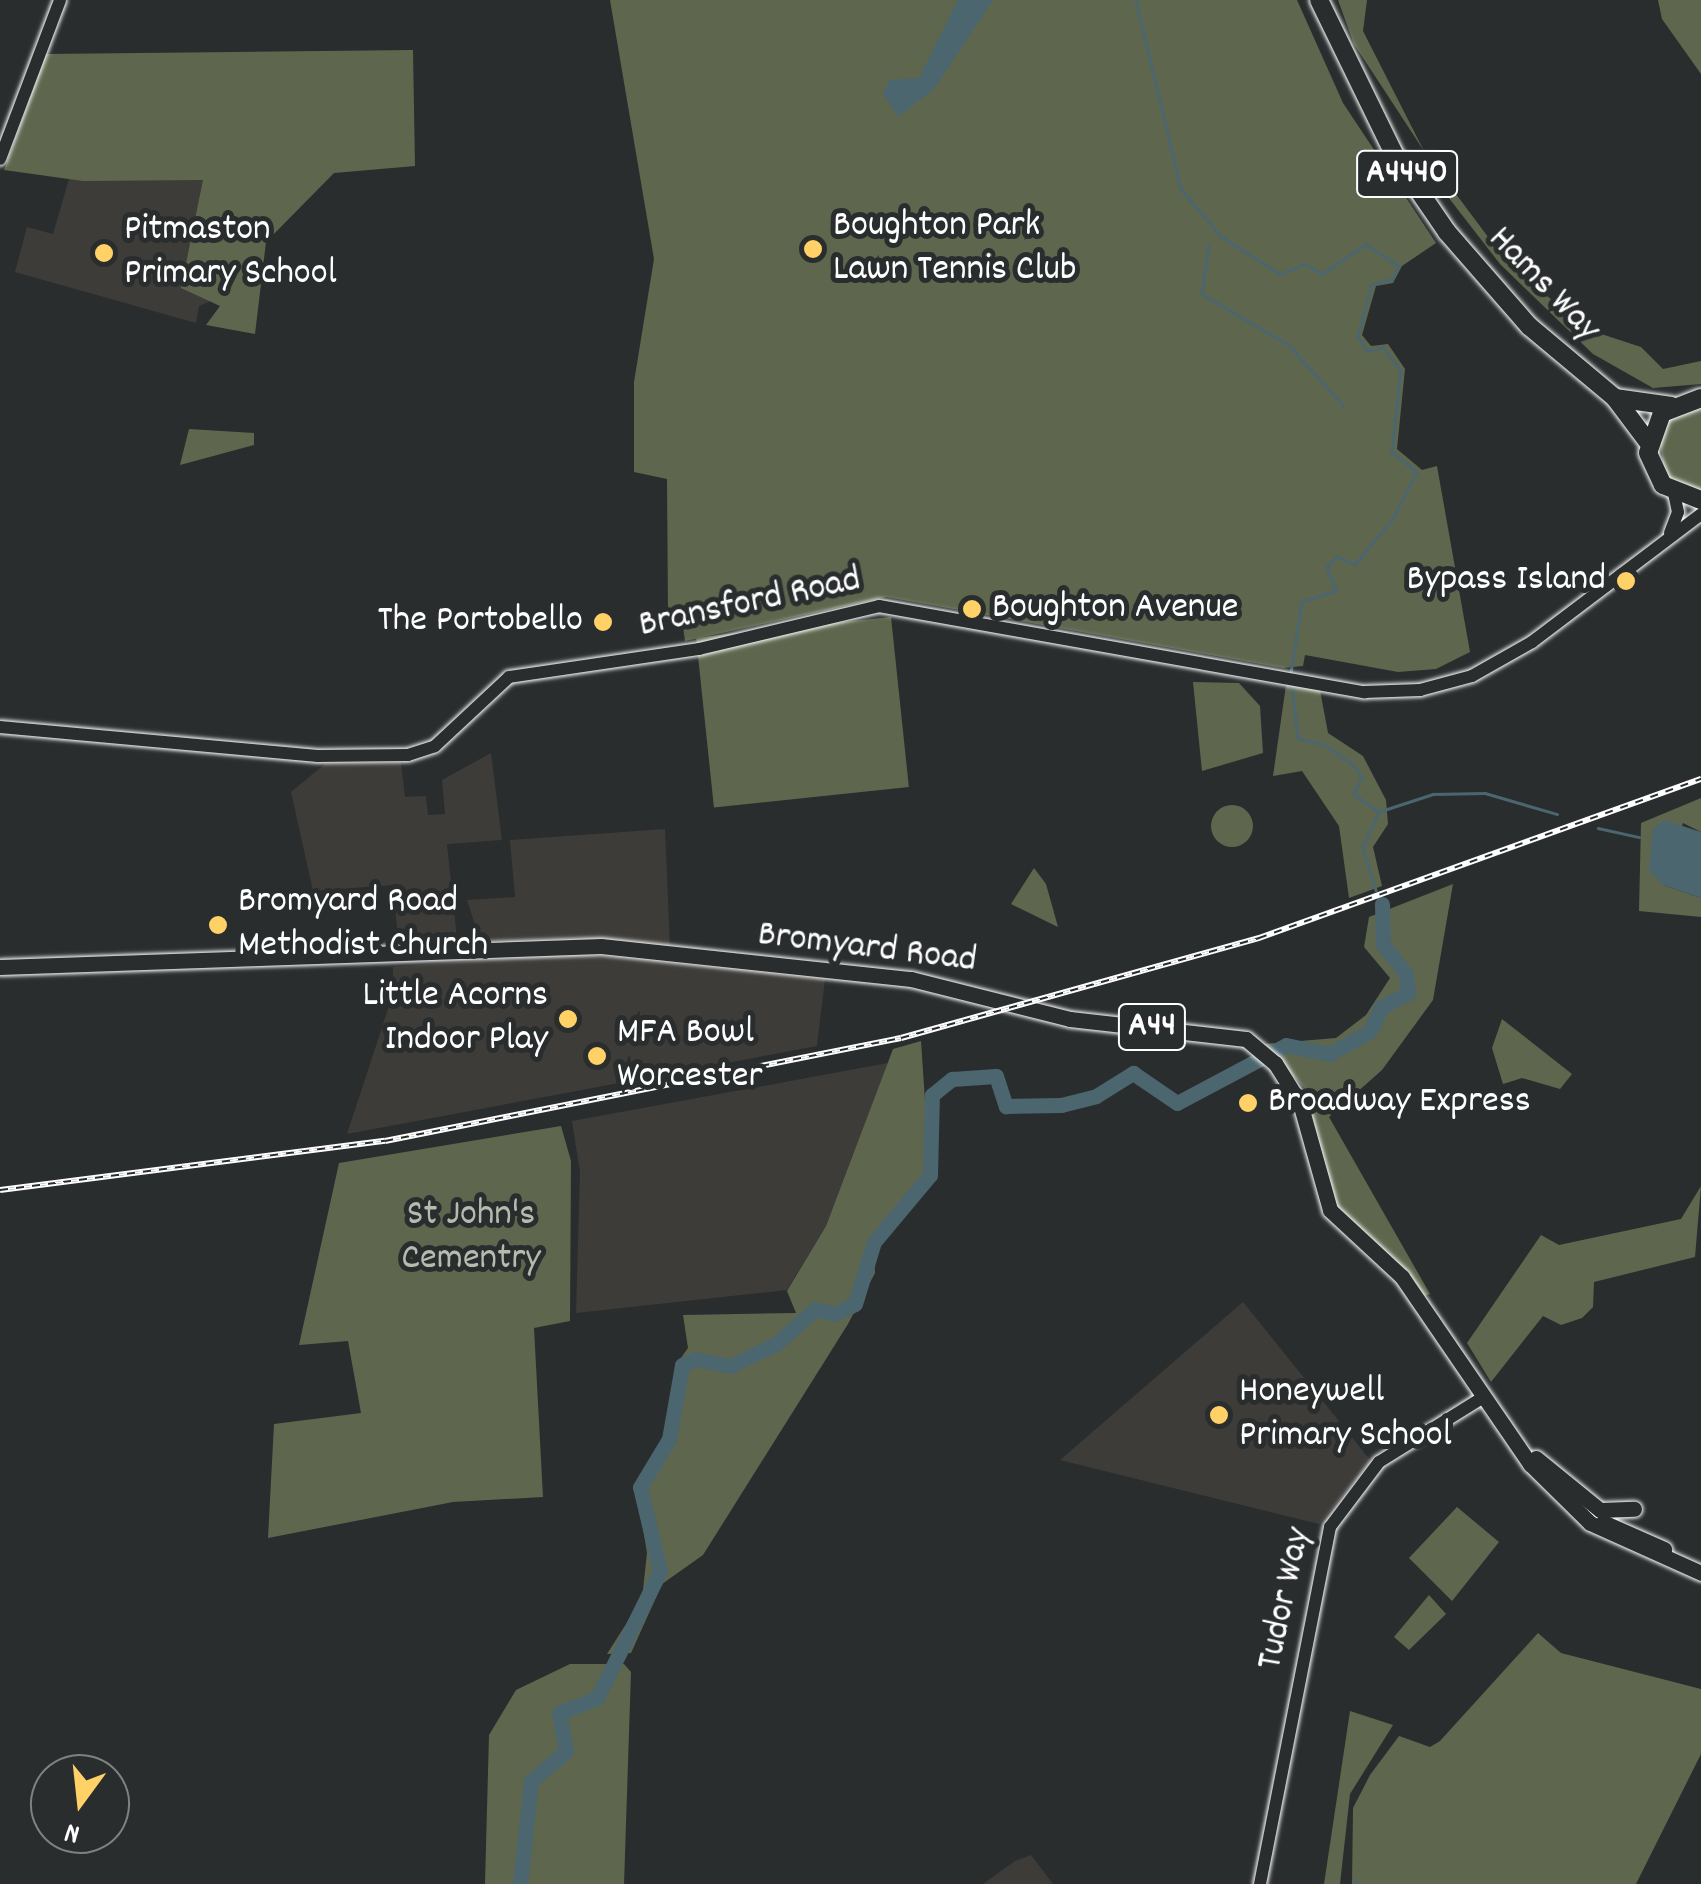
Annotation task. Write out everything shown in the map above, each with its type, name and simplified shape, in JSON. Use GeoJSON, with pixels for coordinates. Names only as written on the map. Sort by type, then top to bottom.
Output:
{"type":"FeatureCollection","features":[{"type":"Feature","properties":{"kind":"highway","name":"Hams Way"},"geometry":{"type":"LineString","coordinates":[[1319,0],[1395,156],[1448,232],[1529,326],[1615,398],[1648,442],[1654,474],[1674,493]]}},
{"type":"Feature","properties":{"kind":"highway"},"geometry":{"type":"LineString","coordinates":[[1615,398],[1671,406],[1701,398]]}},
{"type":"Feature","properties":{"kind":"highway"},"geometry":{"type":"LineString","coordinates":[[1648,442],[1671,406]]}},
{"type":"Feature","properties":{"kind":"highway"},"geometry":{"type":"LineString","coordinates":[[1674,493],[1701,500]]}},
{"type":"Feature","properties":{"kind":"main road"},"geometry":{"type":"LineString","coordinates":[[0,158],[60,0]]}},
{"type":"Feature","properties":{"kind":"main road"},"geometry":{"type":"LineString","coordinates":[[1669,536],[1678,512],[1674,493]]}},
{"type":"Feature","properties":{"kind":"main road","name":"Bransford Road"},"geometry":{"type":"LineString","coordinates":[[0,727],[318,756],[408,755],[435,746],[488,688],[509,677],[699,649],[879,606],[1388,693],[1472,676],[1532,642],[1701,514]]}},
{"type":"Feature","properties":{"kind":"main road","name":"Bromyard Road"},"geometry":{"type":"LineString","coordinates":[[0,967],[602,946],[920,980],[1070,1019],[1228,1035],[1260,1048],[1276,1063],[1300,1103],[1330,1210],[1402,1277],[1506,1433],[1540,1474],[1612,1538],[1701,1570]]}},
{"type":"Feature","properties":{"kind":"main road","name":"Tudor Way"},"geometry":{"type":"LineString","coordinates":[[1260,1884],[1330,1527],[1348,1494],[1379,1462],[1482,1398]]}},
{"type":"Feature","properties":{"kind":"main road"},"geometry":{"type":"LineString","coordinates":[[1506,1433],[1600,1510],[1634,1510]]}},
{"type":"Feature","properties":{"kind":"shaded area","name":"Pitmaston Primary School"},"geometry":{"type":"Polygon","coordinates":[[[69,179],[203,180],[207,295],[213,300],[199,306],[196,323],[15,272],[27,227],[53,234],[69,179]]]}},
{"type":"Feature","properties":{"kind":"shaded area"},"geometry":{"type":"Polygon","coordinates":[[[491,753],[502,840],[447,844],[458,948],[399,948],[393,885],[313,891],[291,792],[325,764],[401,763],[405,797],[426,796],[428,815],[445,814],[442,780],[491,753]]]}},
{"type":"Feature","properties":{"kind":"shaded area"},"geometry":{"type":"Polygon","coordinates":[[[665,829],[670,948],[577,938],[480,941],[467,900],[515,897],[510,840],[665,829]]]}},
{"type":"Feature","properties":{"kind":"shaded area"},"geometry":{"type":"Polygon","coordinates":[[[577,954],[825,979],[817,1046],[347,1134],[393,994],[393,967],[577,954]]]}},
{"type":"Feature","properties":{"kind":"shaded area"},"geometry":{"type":"Polygon","coordinates":[[[888,1063],[826,1226],[787,1290],[576,1313],[580,1172],[572,1121],[888,1063]]]}},
{"type":"Feature","properties":{"kind":"shaded area","name":"Honeywell Primary School"},"geometry":{"type":"Polygon","coordinates":[[[1243,1302],[1371,1461],[1319,1524],[1060,1460],[1243,1302]]]}},
{"type":"Feature","properties":{"kind":"shaded area"},"geometry":{"type":"Polygon","coordinates":[[[1031,1855],[1053,1884],[983,1884],[1015,1861],[1031,1855]]]}},
{"type":"Feature","properties":{"kind":"green space"},"geometry":{"type":"Polygon","coordinates":[[[610,0],[1297,0],[1343,103],[1436,243],[1402,266],[1393,283],[1376,286],[1362,335],[1371,346],[1388,344],[1405,369],[1397,449],[1422,470],[1437,466],[1470,652],[1436,669],[1398,672],[1305,655],[1303,666],[1283,668],[886,597],[685,641],[681,613],[668,614],[667,479],[634,472],[634,382],[654,259],[610,0]]]}},
{"type":"Feature","properties":{"kind":"green space"},"geometry":{"type":"Polygon","coordinates":[[[1338,0],[1367,0],[1363,31],[1424,151],[1354,44],[1338,0]]]}},
{"type":"Feature","properties":{"kind":"green space"},"geometry":{"type":"Polygon","coordinates":[[[1658,0],[1701,0],[1701,74],[1662,19],[1658,0]]]}},
{"type":"Feature","properties":{"kind":"green space"},"geometry":{"type":"Polygon","coordinates":[[[413,50],[415,166],[334,173],[266,242],[255,334],[206,325],[220,306],[181,288],[203,180],[83,181],[4,170],[46,54],[413,50]]]}},
{"type":"Feature","properties":{"kind":"green space"},"geometry":{"type":"Polygon","coordinates":[[[1438,170],[1509,265],[1589,330],[1641,347],[1663,369],[1701,361],[1701,384],[1653,388],[1593,354],[1500,264],[1431,175],[1438,170]]]}},
{"type":"Feature","properties":{"kind":"green space"},"geometry":{"type":"Polygon","coordinates":[[[1701,406],[1701,492],[1694,492],[1665,476],[1659,433],[1671,416],[1701,406]]]}},
{"type":"Feature","properties":{"kind":"green space"},"geometry":{"type":"Polygon","coordinates":[[[189,429],[254,433],[254,445],[180,465],[189,429]]]}},
{"type":"Feature","properties":{"kind":"green space"},"geometry":{"type":"Polygon","coordinates":[[[891,617],[909,787],[714,808],[696,637],[891,617]]]}},
{"type":"Feature","properties":{"kind":"green space"},"geometry":{"type":"Polygon","coordinates":[[[1193,682],[1239,683],[1260,706],[1263,753],[1202,771],[1193,682]]]}},
{"type":"Feature","properties":{"kind":"green space"},"geometry":{"type":"Polygon","coordinates":[[[1286,685],[1320,690],[1328,733],[1363,756],[1386,800],[1388,824],[1373,847],[1382,886],[1349,898],[1339,826],[1302,771],[1273,776],[1286,685]]]}},
{"type":"Feature","properties":{"kind":"green space"},"geometry":{"type":"Polygon","coordinates":[[[1701,798],[1701,832],[1683,823],[1663,885],[1701,898],[1701,917],[1639,911],[1641,823],[1701,798]]]}},
{"type":"Feature","properties":{"kind":"green space"},"geometry":{"type":"Polygon","coordinates":[[[1232,805],[1247,811],[1253,826],[1247,841],[1232,847],[1217,841],[1211,826],[1217,811],[1232,805]]]}},
{"type":"Feature","properties":{"kind":"green space"},"geometry":{"type":"Polygon","coordinates":[[[1034,868],[1046,884],[1058,927],[1011,904],[1034,868]]]}},
{"type":"Feature","properties":{"kind":"green space"},"geometry":{"type":"Polygon","coordinates":[[[1453,884],[1433,1000],[1382,1070],[1329,1117],[1430,1294],[1424,1296],[1333,1208],[1307,1091],[1265,1044],[1336,1038],[1366,1015],[1390,978],[1364,947],[1369,917],[1453,884]]]}},
{"type":"Feature","properties":{"kind":"green space"},"geometry":{"type":"Polygon","coordinates":[[[1502,1019],[1572,1074],[1560,1089],[1522,1078],[1503,1084],[1492,1048],[1502,1019]]]}},
{"type":"Feature","properties":{"kind":"green space"},"geometry":{"type":"Polygon","coordinates":[[[921,1041],[930,1175],[874,1242],[875,1273],[848,1324],[703,1555],[662,1584],[631,1653],[607,1654],[642,1599],[647,1553],[636,1485],[665,1436],[678,1362],[688,1348],[683,1315],[796,1313],[787,1291],[826,1226],[893,1049],[921,1041]]]}},
{"type":"Feature","properties":{"kind":"green space","name":"St John's Cementry"},"geometry":{"type":"Polygon","coordinates":[[[561,1126],[571,1161],[570,1321],[534,1328],[543,1497],[453,1502],[268,1538],[274,1424],[361,1413],[348,1341],[299,1345],[339,1163],[561,1126]]]}},
{"type":"Feature","properties":{"kind":"green space"},"geometry":{"type":"Polygon","coordinates":[[[1701,1186],[1695,1257],[1594,1282],[1593,1307],[1582,1318],[1561,1325],[1543,1316],[1491,1382],[1467,1343],[1541,1235],[1559,1245],[1681,1219],[1701,1186]]]}},
{"type":"Feature","properties":{"kind":"green space"},"geometry":{"type":"Polygon","coordinates":[[[1457,1507],[1499,1542],[1452,1601],[1409,1558],[1457,1507]]]}},
{"type":"Feature","properties":{"kind":"green space"},"geometry":{"type":"Polygon","coordinates":[[[1429,1595],[1446,1614],[1409,1650],[1394,1637],[1429,1595]]]}},
{"type":"Feature","properties":{"kind":"green space"},"geometry":{"type":"Polygon","coordinates":[[[1538,1633],[1561,1653],[1701,1689],[1701,1754],[1636,1884],[1352,1884],[1353,1808],[1370,1775],[1399,1736],[1430,1747],[1440,1741],[1538,1633]]]}},
{"type":"Feature","properties":{"kind":"green space"},"geometry":{"type":"Polygon","coordinates":[[[570,1664],[624,1664],[631,1672],[624,1884],[485,1884],[489,1735],[516,1690],[570,1664]]]}},
{"type":"Feature","properties":{"kind":"green space"},"geometry":{"type":"Polygon","coordinates":[[[1350,1711],[1393,1725],[1350,1794],[1340,1884],[1324,1884],[1350,1711]]]}},
{"type":"Feature","properties":{"kind":"water"},"geometry":{"type":"Polygon","coordinates":[[[958,0],[993,0],[934,89],[898,117],[883,93],[890,80],[919,78],[958,0]]]}},
{"type":"Feature","properties":{"kind":"water"},"geometry":{"type":"Polygon","coordinates":[[[1664,820],[1701,832],[1701,898],[1663,885],[1649,870],[1653,829],[1664,820]]]}},
{"type":"Feature","properties":{"kind":"waterway"},"geometry":{"type":"LineString","coordinates":[[1136,0],[1181,189],[1221,236],[1280,274],[1305,264],[1322,274],[1366,244],[1399,266],[1393,279],[1372,285],[1358,336],[1367,351],[1383,347],[1401,371],[1392,452],[1417,472],[1393,519],[1355,565],[1337,557],[1327,567],[1336,591],[1302,602],[1291,673]]}},
{"type":"Feature","properties":{"kind":"waterway"},"geometry":{"type":"LineString","coordinates":[[1209,245],[1202,294],[1289,345],[1343,405]]}},
{"type":"Feature","properties":{"kind":"waterway"},"geometry":{"type":"LineString","coordinates":[[1292,686],[1298,738],[1327,746],[1353,765],[1362,777],[1354,794],[1379,812],[1363,848],[1376,890]]}},
{"type":"Feature","properties":{"kind":"waterway"},"geometry":{"type":"LineString","coordinates":[[1381,811],[1433,794],[1485,793],[1557,814]]}},
{"type":"Feature","properties":{"kind":"waterway"},"geometry":{"type":"LineString","coordinates":[[1598,828],[1639,837]]}},
{"type":"Feature","properties":{"kind":"waterway"},"geometry":{"type":"LineString","coordinates":[[520,1884],[531,1781],[566,1751],[559,1713],[597,1698],[660,1571],[640,1487],[669,1439],[682,1365],[696,1359],[730,1366],[776,1344],[815,1309],[835,1314],[855,1304],[874,1242],[930,1175],[932,1095],[952,1079],[996,1076],[1006,1106],[1061,1105],[1096,1096],[1133,1073],[1177,1103],[1286,1045],[1330,1054],[1370,1031],[1381,1007],[1408,993],[1406,974],[1383,945],[1382,904]]}},
{"type":"Feature","properties":{"kind":"railway"},"geometry":{"type":"LineString","coordinates":[[0,1190],[385,1141],[901,1038],[1259,938],[1701,779]]}},
{"type":"Feature","properties":{"kind":"place","name":"Boughton Park Lawn Tennis Club"},"geometry":{"type":"Point","coordinates":[813,249]}},
{"type":"Feature","properties":{"kind":"place","name":"Pitmaston Primary School"},"geometry":{"type":"Point","coordinates":[104,253]}},
{"type":"Feature","properties":{"kind":"place","name":"Bypass Island"},"geometry":{"type":"Point","coordinates":[1626,581]}},
{"type":"Feature","properties":{"kind":"place","name":"Boughton Avenue"},"geometry":{"type":"Point","coordinates":[972,609]}},
{"type":"Feature","properties":{"kind":"place","name":"The Portobello"},"geometry":{"type":"Point","coordinates":[603,622]}},
{"type":"Feature","properties":{"kind":"place","name":"Bromyard Road Methodist Church"},"geometry":{"type":"Point","coordinates":[218,925]}},
{"type":"Feature","properties":{"kind":"place","name":"Little Acorns Indoor Play"},"geometry":{"type":"Point","coordinates":[568,1019]}},
{"type":"Feature","properties":{"kind":"place","name":"MFA Bowl Worcester"},"geometry":{"type":"Point","coordinates":[597,1056]}},
{"type":"Feature","properties":{"kind":"place","name":"Broadway Express"},"geometry":{"type":"Point","coordinates":[1248,1103]}},
{"type":"Feature","properties":{"kind":"place","name":"Honeywell Primary School"},"geometry":{"type":"Point","coordinates":[1219,1415]}}]}
